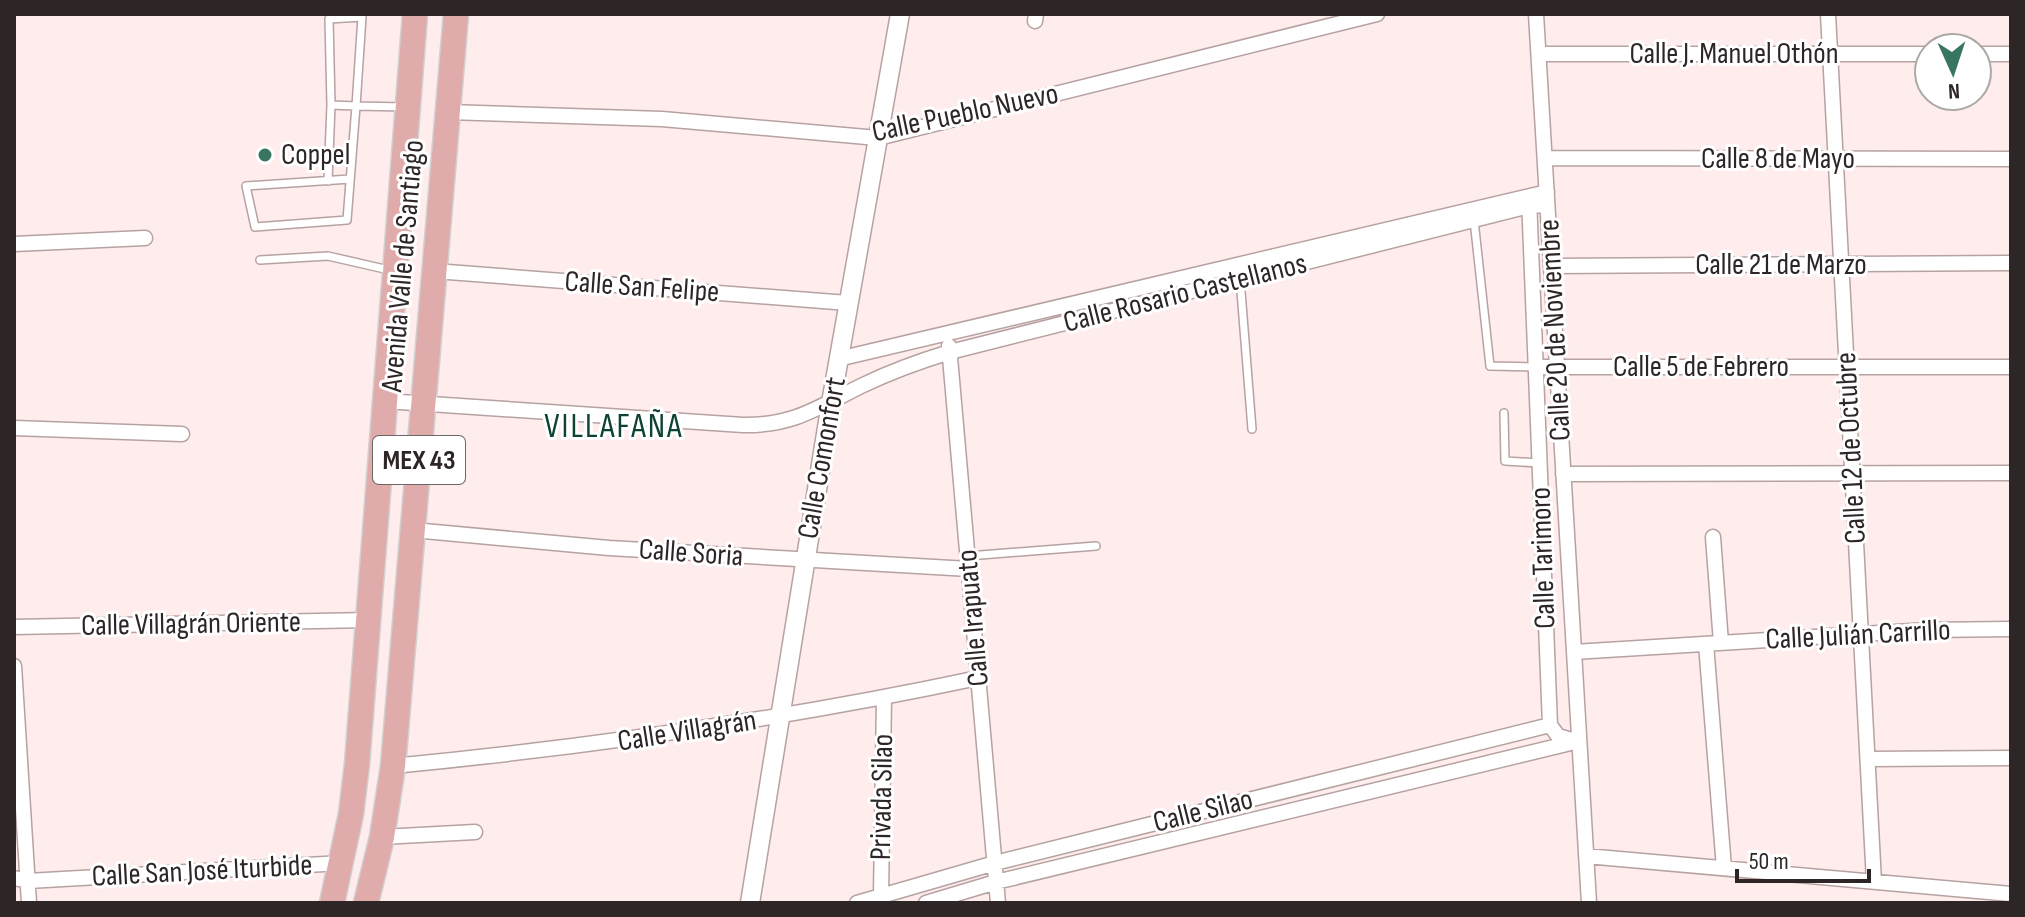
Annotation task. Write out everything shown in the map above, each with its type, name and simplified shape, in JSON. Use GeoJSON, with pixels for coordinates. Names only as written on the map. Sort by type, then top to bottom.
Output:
{"type":"FeatureCollection","features":[{"type":"Feature","properties":{"kind":"main road","name":"Avenida Valle de Santiago"},"geometry":{"type":"LineString","coordinates":[[332,903],[342,863],[357,764],[415,14]]}},
{"type":"Feature","properties":{"kind":"main road","name":"Avenida Valle de Santiago"},"geometry":{"type":"LineString","coordinates":[[366,903],[382,837],[393,766],[456,14]]}},
{"type":"Feature","properties":{"kind":"street","name":"Calle Comonfort"},"geometry":{"type":"LineString","coordinates":[[750,903],[838,359],[900,14]]}},
{"type":"Feature","properties":{"kind":"street","name":"Calle Pueblo Nuevo"},"geometry":{"type":"LineString","coordinates":[[448,112],[662,119],[878,138],[1377,14]]}},
{"type":"Feature","properties":{"kind":"street","name":"Calle 20 de Noviembre"},"geometry":{"type":"LineString","coordinates":[[1536,14],[1579,741]]}},
{"type":"Feature","properties":{"kind":"street","name":"Calle 12 de Octubre"},"geometry":{"type":"LineString","coordinates":[[1828,14],[1874,882]]}},
{"type":"Feature","properties":{"kind":"street","name":"Calle J. Manuel Othón"},"geometry":{"type":"LineString","coordinates":[[1539,54],[1913,54]]}},
{"type":"Feature","properties":{"kind":"street","name":"Calle 8 de Mayo"},"geometry":{"type":"LineString","coordinates":[[1545,158],[2011,159]]}},
{"type":"Feature","properties":{"kind":"street","name":"Calle Rosario Castellanos"},"geometry":{"type":"LineString","coordinates":[[838,359],[1547,198]]}},
{"type":"Feature","properties":{"kind":"street","name":"Calle Rosario Castellanos"},"geometry":{"type":"LineString","coordinates":[[385,401],[762,425],[798,419],[889,373],[950,352],[1474,220],[1529,200]]}},
{"type":"Feature","properties":{"kind":"street","name":"Calle Tarimoro"},"geometry":{"type":"LineString","coordinates":[[1529,200],[1550,725]]}},
{"type":"Feature","properties":{"kind":"street"},"geometry":{"type":"LineString","coordinates":[[14,244],[145,238]]}},
{"type":"Feature","properties":{"kind":"street","name":"Calle 21 de Marzo"},"geometry":{"type":"LineString","coordinates":[[1551,266],[2011,263]]}},
{"type":"Feature","properties":{"kind":"street","name":"Calle San Felipe"},"geometry":{"type":"LineString","coordinates":[[435,271],[848,303]]}},
{"type":"Feature","properties":{"kind":"street","name":"Calle Irapuato"},"geometry":{"type":"LineString","coordinates":[[948,333],[998,903]]}},
{"type":"Feature","properties":{"kind":"street","name":"Calle 5 de Febrero"},"geometry":{"type":"LineString","coordinates":[[1535,367],[2011,367]]}},
{"type":"Feature","properties":{"kind":"street"},"geometry":{"type":"LineString","coordinates":[[14,428],[182,434]]}},
{"type":"Feature","properties":{"kind":"street"},"geometry":{"type":"LineString","coordinates":[[1563,474],[2011,473]]}},
{"type":"Feature","properties":{"kind":"street","name":"Calle Soria"},"geometry":{"type":"LineString","coordinates":[[413,530],[609,548],[804,561],[968,563]]}},
{"type":"Feature","properties":{"kind":"street"},"geometry":{"type":"LineString","coordinates":[[1713,537],[1713,644],[1724,868]]}},
{"type":"Feature","properties":{"kind":"street","name":"Calle Villagrán Oriente"},"geometry":{"type":"LineString","coordinates":[[14,627],[369,620]]}},
{"type":"Feature","properties":{"kind":"street","name":"Calle Julián Carrillo"},"geometry":{"type":"LineString","coordinates":[[1574,652],[1861,634],[2011,629]]}},
{"type":"Feature","properties":{"kind":"street"},"geometry":{"type":"LineString","coordinates":[[14,666],[18,880],[29,903]]}},
{"type":"Feature","properties":{"kind":"street","name":"Calle Villagrán"},"geometry":{"type":"LineString","coordinates":[[393,766],[609,743],[780,717],[978,678]]}},
{"type":"Feature","properties":{"kind":"street","name":"Privada Silao"},"geometry":{"type":"LineString","coordinates":[[881,896],[884,698]]}},
{"type":"Feature","properties":{"kind":"street"},"geometry":{"type":"LineString","coordinates":[[1550,725],[1565,740],[1579,741],[1589,903]]}},
{"type":"Feature","properties":{"kind":"street","name":"Calle Silao"},"geometry":{"type":"LineString","coordinates":[[857,903],[995,863],[1550,725]]}},
{"type":"Feature","properties":{"kind":"street","name":"Calle Silao"},"geometry":{"type":"LineString","coordinates":[[926,903],[996,882],[1579,741]]}},
{"type":"Feature","properties":{"kind":"street"},"geometry":{"type":"LineString","coordinates":[[1868,759],[2011,758]]}},
{"type":"Feature","properties":{"kind":"street"},"geometry":{"type":"LineString","coordinates":[[382,837],[475,832]]}},
{"type":"Feature","properties":{"kind":"street"},"geometry":{"type":"LineString","coordinates":[[1586,856],[2004,897]]}},
{"type":"Feature","properties":{"kind":"street","name":"Calle San José Iturbide"},"geometry":{"type":"LineString","coordinates":[[18,880],[342,863]]}},
{"type":"Feature","properties":{"kind":"lane"},"geometry":{"type":"LineString","coordinates":[[328,181],[331,105],[329,19],[362,17],[347,220],[255,227],[246,186],[328,181],[350,179]]}},
{"type":"Feature","properties":{"kind":"lane"},"geometry":{"type":"LineString","coordinates":[[331,105],[408,108]]}},
{"type":"Feature","properties":{"kind":"lane"},"geometry":{"type":"LineString","coordinates":[[1474,220],[1490,366],[1535,367]]}},
{"type":"Feature","properties":{"kind":"lane"},"geometry":{"type":"LineString","coordinates":[[260,260],[328,256],[395,271]]}},
{"type":"Feature","properties":{"kind":"lane"},"geometry":{"type":"LineString","coordinates":[[1240,279],[1252,429]]}},
{"type":"Feature","properties":{"kind":"lane"},"geometry":{"type":"LineString","coordinates":[[1504,413],[1505,461],[1539,463]]}},
{"type":"Feature","properties":{"kind":"lane"},"geometry":{"type":"LineString","coordinates":[[968,563],[1096,546]]}},
{"type":"Feature","properties":{"kind":"place","name":"Coppel"},"geometry":{"type":"Point","coordinates":[265,155]}},
{"type":"Feature","properties":{"kind":"district","name":"VILLAFAÑA"},"geometry":{"type":"Point","coordinates":[614,426]}}]}
